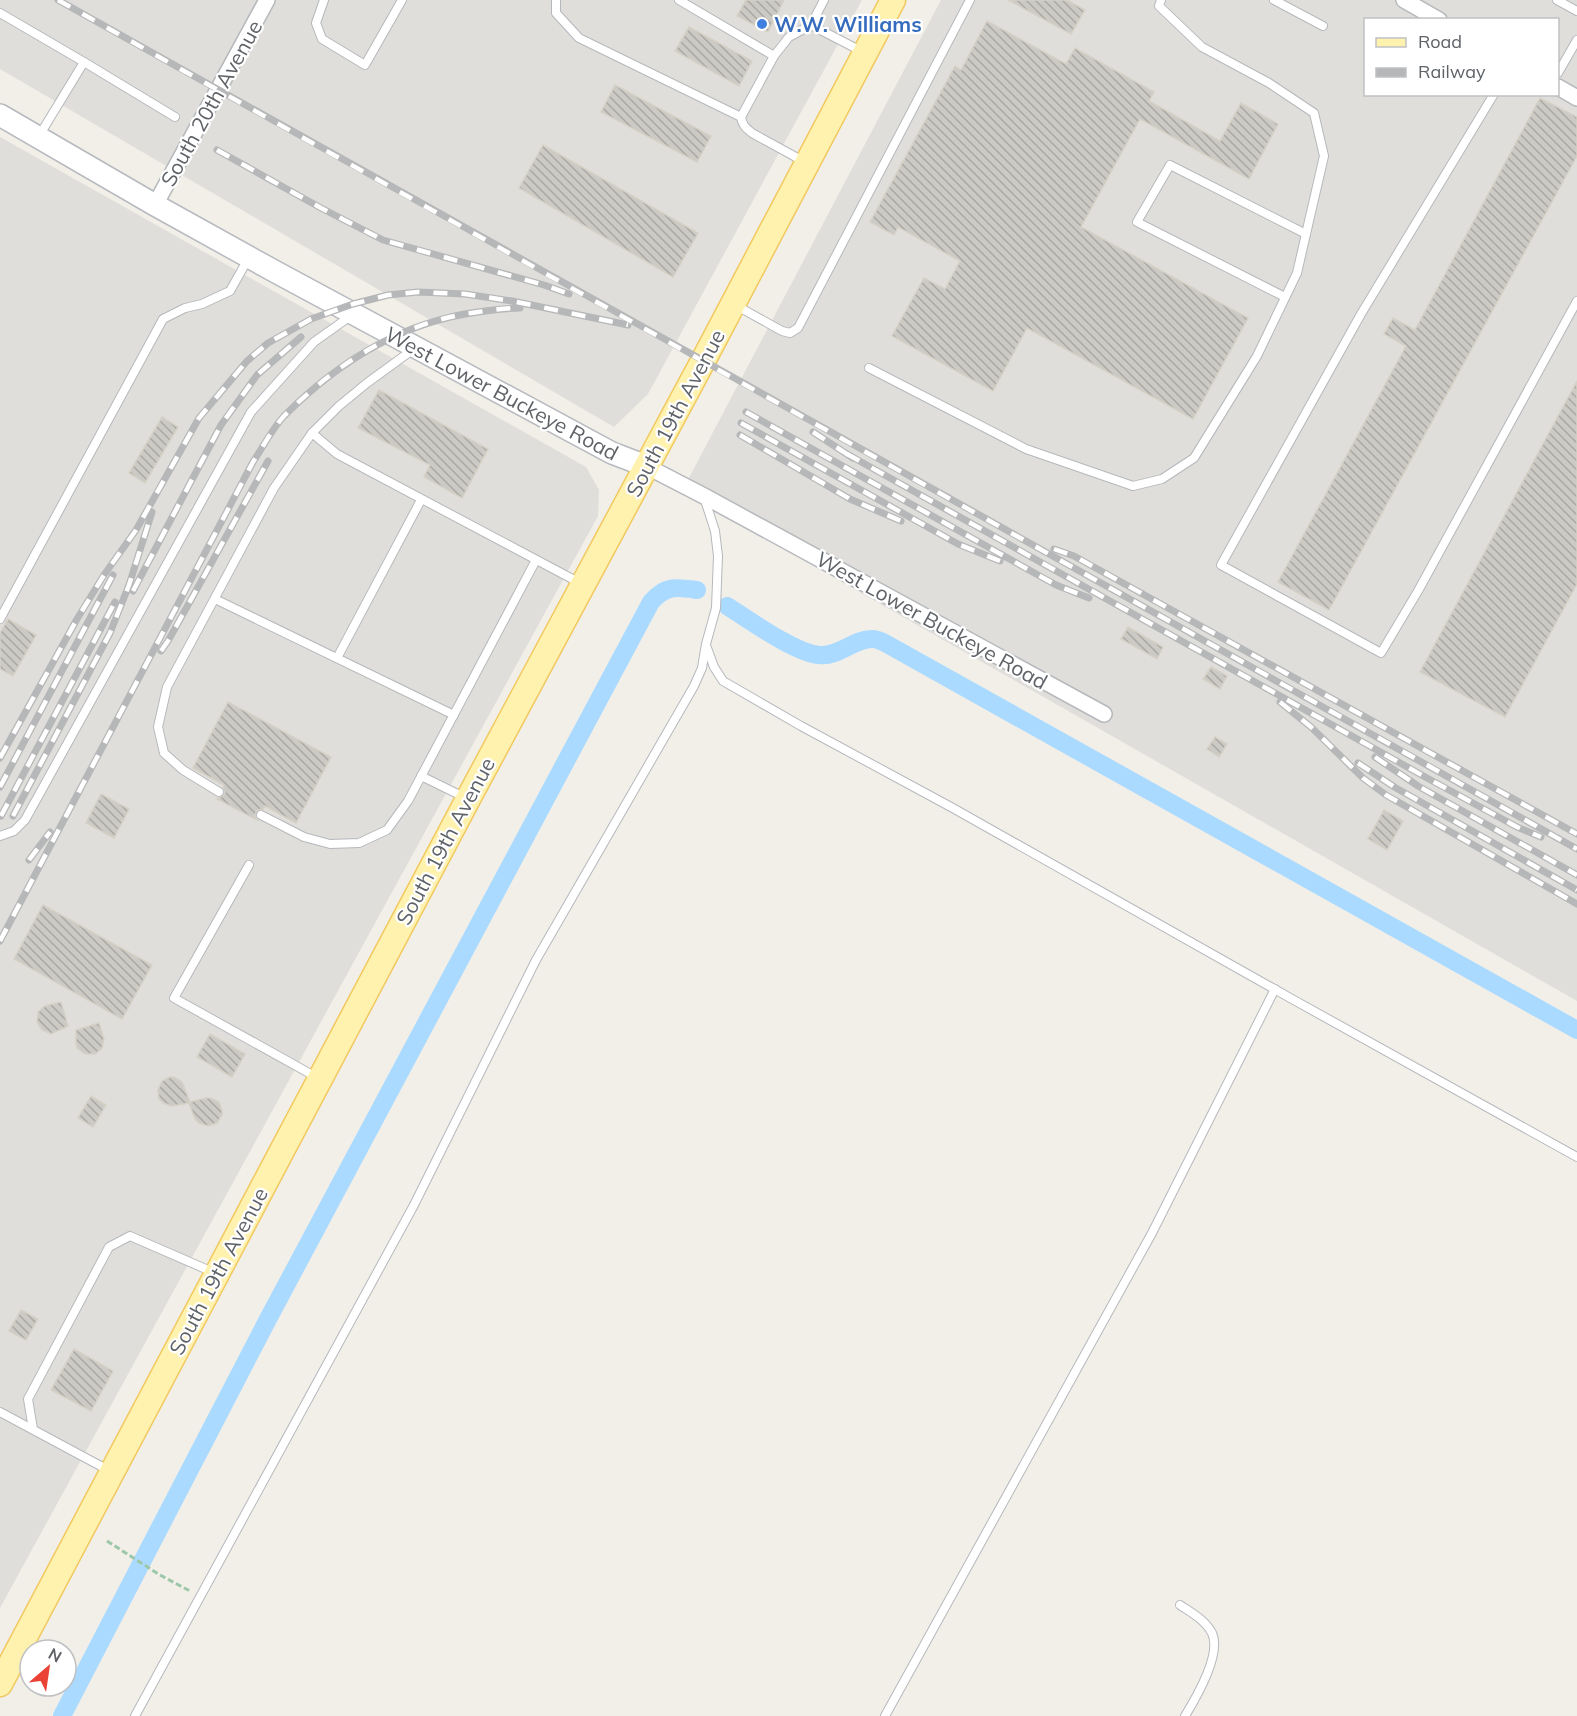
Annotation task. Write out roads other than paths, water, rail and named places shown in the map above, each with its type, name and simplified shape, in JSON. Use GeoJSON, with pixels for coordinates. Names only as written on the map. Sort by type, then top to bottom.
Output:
{"type":"FeatureCollection","features":[{"type":"Feature","properties":{"kind":"main road","name":"South 19th Avenue"},"geometry":{"type":"LineString","coordinates":[[0,1684],[893,0]]}},
{"type":"Feature","properties":{"kind":"main road","name":"West Lower Buckeye Road"},"geometry":{"type":"LineString","coordinates":[[0,115],[155,205],[416,348],[612,453],[646,466]]}},
{"type":"Feature","properties":{"kind":"street","name":"South 20th Avenue"},"geometry":{"type":"LineString","coordinates":[[155,205],[267,0]]}},
{"type":"Feature","properties":{"kind":"street"},"geometry":{"type":"LineString","coordinates":[[1404,0],[1436,18]]}},
{"type":"Feature","properties":{"kind":"street"},"geometry":{"type":"LineString","coordinates":[[1559,88],[1577,98]]}},
{"type":"Feature","properties":{"kind":"street","name":"West Lower Buckeye Road"},"geometry":{"type":"LineString","coordinates":[[646,466],[1104,714]]}},
{"type":"Feature","properties":{"kind":"lane"},"geometry":{"type":"LineString","coordinates":[[324,0],[316,23],[322,39],[365,65],[402,0]]}},
{"type":"Feature","properties":{"kind":"lane"},"geometry":{"type":"LineString","coordinates":[[556,0],[556,13],[579,38],[741,117]]}},
{"type":"Feature","properties":{"kind":"lane"},"geometry":{"type":"LineString","coordinates":[[679,0],[774,56]]}},
{"type":"Feature","properties":{"kind":"lane"},"geometry":{"type":"LineString","coordinates":[[807,164],[752,133],[745,127],[741,117],[774,56],[789,37],[811,25],[824,0]]}},
{"type":"Feature","properties":{"kind":"lane"},"geometry":{"type":"LineString","coordinates":[[733,304],[782,331],[790,333],[798,328],[970,0]]}},
{"type":"Feature","properties":{"kind":"lane"},"geometry":{"type":"LineString","coordinates":[[869,368],[1026,449],[1133,486],[1162,479],[1194,458],[1257,356],[1297,273],[1324,156],[1314,113],[1269,83],[1202,47],[1159,6],[1161,0]]}},
{"type":"Feature","properties":{"kind":"lane"},"geometry":{"type":"LineString","coordinates":[[1274,0],[1323,26]]}},
{"type":"Feature","properties":{"kind":"lane"},"geometry":{"type":"LineString","coordinates":[[1557,0],[1577,11]]}},
{"type":"Feature","properties":{"kind":"lane"},"geometry":{"type":"LineString","coordinates":[[0,13],[175,117]]}},
{"type":"Feature","properties":{"kind":"lane"},"geometry":{"type":"LineString","coordinates":[[811,25],[865,54]]}},
{"type":"Feature","properties":{"kind":"lane"},"geometry":{"type":"LineString","coordinates":[[1559,71],[1577,40]]}},
{"type":"Feature","properties":{"kind":"lane"},"geometry":{"type":"LineString","coordinates":[[38,137],[84,62]]}},
{"type":"Feature","properties":{"kind":"lane"},"geometry":{"type":"LineString","coordinates":[[1493,96],[1361,314],[1221,566],[1381,653],[1418,591],[1577,301]]}},
{"type":"Feature","properties":{"kind":"lane"},"geometry":{"type":"LineString","coordinates":[[1285,297],[1137,222],[1170,165],[1306,234]]}},
{"type":"Feature","properties":{"kind":"lane"},"geometry":{"type":"LineString","coordinates":[[0,619],[163,319],[230,291],[249,257]]}},
{"type":"Feature","properties":{"kind":"lane"},"geometry":{"type":"LineString","coordinates":[[0,836],[14,831],[25,820],[251,412],[314,342],[354,314]]}},
{"type":"Feature","properties":{"kind":"lane"},"geometry":{"type":"LineString","coordinates":[[219,792],[183,770],[164,753],[158,727],[167,687],[274,488],[312,433],[367,382],[416,348]]}},
{"type":"Feature","properties":{"kind":"lane"},"geometry":{"type":"LineString","coordinates":[[312,433],[337,454],[582,585]]}},
{"type":"Feature","properties":{"kind":"lane"},"geometry":{"type":"LineString","coordinates":[[135,1716],[414,1205],[536,960],[694,686],[702,668],[716,608],[718,556],[715,531],[704,496]]}},
{"type":"Feature","properties":{"kind":"lane"},"geometry":{"type":"LineString","coordinates":[[337,658],[421,500]]}},
{"type":"Feature","properties":{"kind":"lane"},"geometry":{"type":"LineString","coordinates":[[261,815],[304,837],[330,844],[359,843],[387,830],[408,801],[536,560]]}},
{"type":"Feature","properties":{"kind":"lane"},"geometry":{"type":"LineString","coordinates":[[215,599],[454,715]]}},
{"type":"Feature","properties":{"kind":"lane"},"geometry":{"type":"LineString","coordinates":[[706,644],[714,667],[723,681],[1577,1157]]}},
{"type":"Feature","properties":{"kind":"lane"},"geometry":{"type":"LineString","coordinates":[[421,776],[468,799]]}},
{"type":"Feature","properties":{"kind":"lane"},"geometry":{"type":"LineString","coordinates":[[249,865],[174,998],[320,1078]]}},
{"type":"Feature","properties":{"kind":"lane"},"geometry":{"type":"LineString","coordinates":[[885,1716],[1152,1233],[1275,989]]}},
{"type":"Feature","properties":{"kind":"lane"},"geometry":{"type":"LineString","coordinates":[[33,1429],[28,1399],[109,1247],[130,1236],[216,1274]]}},
{"type":"Feature","properties":{"kind":"lane"},"geometry":{"type":"LineString","coordinates":[[0,1412],[112,1471]]}},
{"type":"Feature","properties":{"kind":"lane"},"geometry":{"type":"LineString","coordinates":[[1180,1605],[1202,1620],[1213,1635],[1213,1660],[1185,1716]]}},
{"type":"Feature","properties":{"kind":"waterway"},"geometry":{"type":"LineString","coordinates":[[62,1716],[267,1321],[651,602],[656,596],[672,588],[697,590]]}},
{"type":"Feature","properties":{"kind":"waterway"},"geometry":{"type":"LineString","coordinates":[[727,606],[772,635],[810,653],[827,655],[872,639],[885,643],[1577,1030]]}},
{"type":"Feature","properties":{"kind":"railway"},"geometry":{"type":"LineString","coordinates":[[58,0],[1577,849]]}},
{"type":"Feature","properties":{"kind":"railway"},"geometry":{"type":"LineString","coordinates":[[217,150],[383,240],[569,294]]}},
{"type":"Feature","properties":{"kind":"railway"},"geometry":{"type":"LineString","coordinates":[[0,758],[77,619],[104,575],[136,530],[199,418],[247,361],[268,343],[311,319],[353,304],[388,295],[418,292],[465,294],[512,301],[628,325]]}},
{"type":"Feature","properties":{"kind":"railway"},"geometry":{"type":"LineString","coordinates":[[0,941],[253,462],[284,416],[326,378],[372,348],[397,335],[450,317],[520,308]]}},
{"type":"Feature","properties":{"kind":"railway"},"geometry":{"type":"LineString","coordinates":[[133,591],[221,425],[257,375],[301,337]]}},
{"type":"Feature","properties":{"kind":"railway"},"geometry":{"type":"LineString","coordinates":[[746,412],[1056,585],[1089,598]]}},
{"type":"Feature","properties":{"kind":"railway"},"geometry":{"type":"LineString","coordinates":[[741,423],[958,544],[1000,561]]}},
{"type":"Feature","properties":{"kind":"railway"},"geometry":{"type":"LineString","coordinates":[[813,432],[853,458]]}},
{"type":"Feature","properties":{"kind":"railway"},"geometry":{"type":"LineString","coordinates":[[740,435],[850,499],[901,521]]}},
{"type":"Feature","properties":{"kind":"railway"},"geometry":{"type":"LineString","coordinates":[[847,454],[1427,778],[1517,827],[1541,837]]}},
{"type":"Feature","properties":{"kind":"railway"},"geometry":{"type":"LineString","coordinates":[[161,651],[268,461]]}},
{"type":"Feature","properties":{"kind":"railway"},"geometry":{"type":"LineString","coordinates":[[13,816],[110,633],[129,585],[152,512]]}},
{"type":"Feature","properties":{"kind":"railway"},"geometry":{"type":"LineString","coordinates":[[1054,549],[1074,556],[1577,834]]}},
{"type":"Feature","properties":{"kind":"railway"},"geometry":{"type":"LineString","coordinates":[[0,787],[113,575]]}},
{"type":"Feature","properties":{"kind":"railway"},"geometry":{"type":"LineString","coordinates":[[1,816],[115,602]]}},
{"type":"Feature","properties":{"kind":"railway"},"geometry":{"type":"LineString","coordinates":[[1280,702],[1311,727],[1363,778],[1386,795],[1577,904]]}},
{"type":"Feature","properties":{"kind":"railway"},"geometry":{"type":"LineString","coordinates":[[1375,757],[1418,786],[1577,875]]}},
{"type":"Feature","properties":{"kind":"railway"},"geometry":{"type":"LineString","coordinates":[[1358,763],[1396,788],[1577,890]]}},
{"type":"Feature","properties":{"kind":"railway"},"geometry":{"type":"LineString","coordinates":[[29,860],[50,832]]}},
{"type":"Feature","properties":{"kind":"place","name":"W.W. Williams"},"geometry":{"type":"Point","coordinates":[762,24]}}]}
